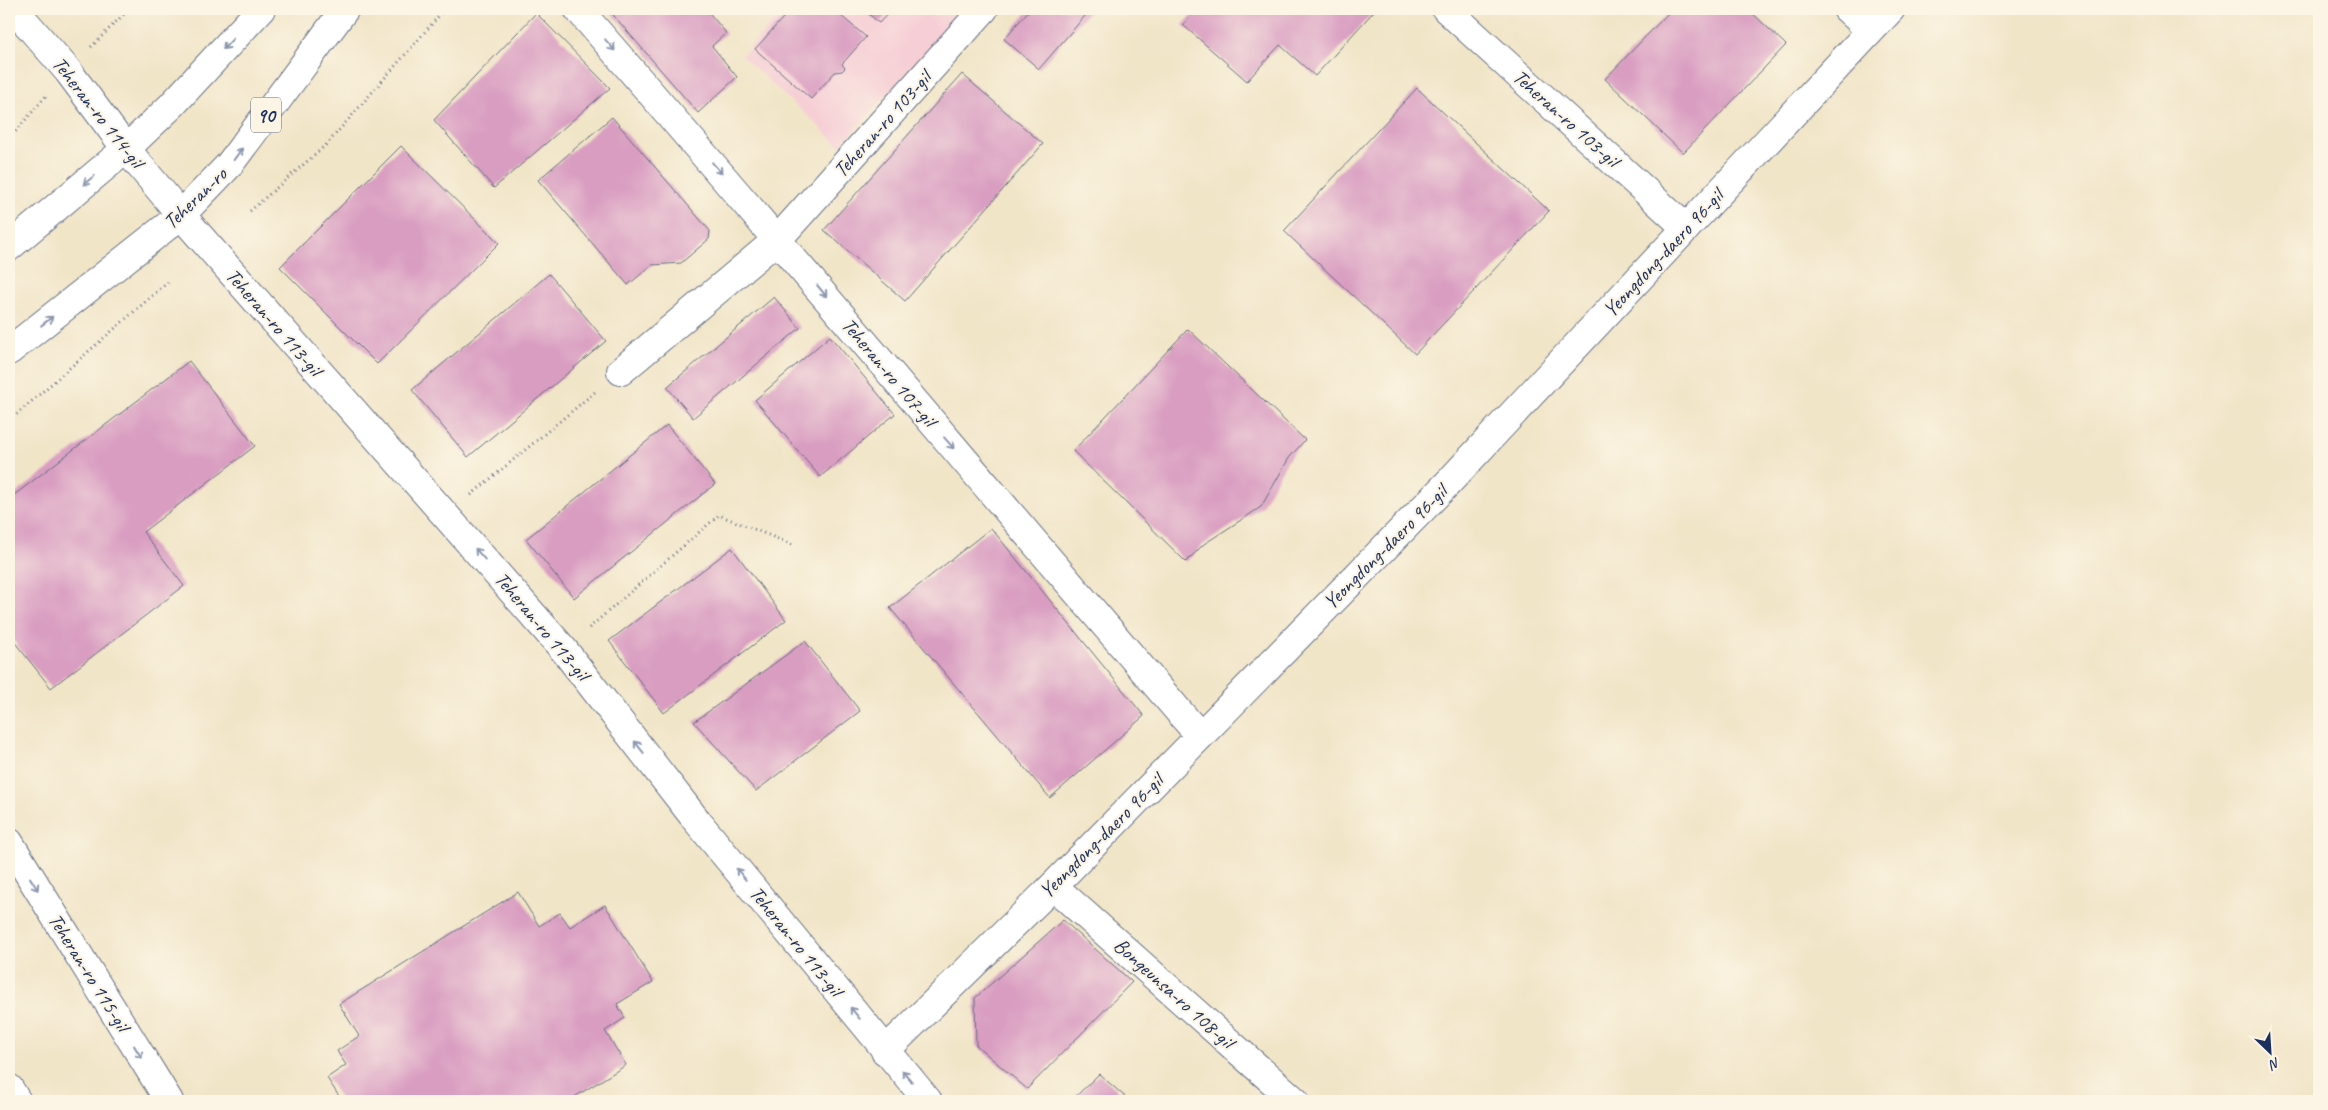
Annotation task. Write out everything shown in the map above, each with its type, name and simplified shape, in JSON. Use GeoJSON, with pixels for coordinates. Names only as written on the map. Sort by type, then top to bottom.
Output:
{"type":"FeatureCollection","features":[{"type":"Feature","properties":{"kind":"main road","name":"Teheran-ro 114-gil"},"geometry":{"type":"LineString","coordinates":[[14,9],[68,71],[126,148],[181,216]]}},
{"type":"Feature","properties":{"kind":"main road"},"geometry":{"type":"LineString","coordinates":[[9,247],[126,148],[172,105],[261,9]]}},
{"type":"Feature","properties":{"kind":"main road","name":"Teheran-ro"},"geometry":{"type":"LineString","coordinates":[[9,351],[181,216],[229,166],[345,9]]}},
{"type":"Feature","properties":{"kind":"main road","name":"Teheran-ro 107-gil"},"geometry":{"type":"LineString","coordinates":[[578,9],[778,239],[925,415],[1200,736]]}},
{"type":"Feature","properties":{"kind":"main road","name":"Teheran-ro 103-gil"},"geometry":{"type":"LineString","coordinates":[[621,371],[778,239],[984,9]]}},
{"type":"Feature","properties":{"kind":"main road","name":"Teheran-ro 103-gil"},"geometry":{"type":"LineString","coordinates":[[1446,9],[1686,228]]}},
{"type":"Feature","properties":{"kind":"main road"},"geometry":{"type":"LineString","coordinates":[[1847,9],[1870,30]]}},
{"type":"Feature","properties":{"kind":"main road","name":"Yeongdong-daero 96-gil"},"geometry":{"type":"LineString","coordinates":[[886,1051],[1053,886],[1448,483],[1891,9]]}},
{"type":"Feature","properties":{"kind":"main road","name":"Teheran-ro 113-gil"},"geometry":{"type":"LineString","coordinates":[[181,216],[564,650],[697,821],[928,1101]]}},
{"type":"Feature","properties":{"kind":"main road","name":"Teheran-ro 115-gil"},"geometry":{"type":"LineString","coordinates":[[9,842],[169,1101]]}},
{"type":"Feature","properties":{"kind":"main road","name":"Bongeunsa-ro 108-gil"},"geometry":{"type":"LineString","coordinates":[[1053,886],[1295,1101]]}},
{"type":"Feature","properties":{"kind":"main road"},"geometry":{"type":"LineString","coordinates":[[9,1088],[17,1101]]}},
{"type":"Feature","properties":{"kind":"path"},"geometry":{"type":"LineString","coordinates":[[250,211],[327,144],[445,9]]}},
{"type":"Feature","properties":{"kind":"path"},"geometry":{"type":"LineString","coordinates":[[9,421],[168,282]]}},
{"type":"Feature","properties":{"kind":"path"},"geometry":{"type":"LineString","coordinates":[[447,516],[621,371]]}},
{"type":"Feature","properties":{"kind":"path"},"geometry":{"type":"LineString","coordinates":[[564,650],[719,515],[793,545]]}},
{"type":"Feature","properties":{"kind":"shaded area"},"geometry":{"type":"Polygon","coordinates":[[[784,9],[965,9],[840,146],[742,56],[784,9]]]}},
{"type":"Feature","properties":{"kind":"building"},"geometry":{"type":"Polygon","coordinates":[[[608,9],[706,9],[726,33],[712,46],[737,77],[698,113],[608,9]]]}},
{"type":"Feature","properties":{"kind":"building"},"geometry":{"type":"Polygon","coordinates":[[[791,9],[833,9],[866,37],[842,64],[845,68],[842,71],[835,72],[811,99],[755,49],[791,9]]]}},
{"type":"Feature","properties":{"kind":"building"},"geometry":{"type":"Polygon","coordinates":[[[863,9],[892,9],[879,23],[863,9]]]}},
{"type":"Feature","properties":{"kind":"building"},"geometry":{"type":"Polygon","coordinates":[[[1030,9],[1091,9],[1039,69],[1004,39],[1030,9]]]}},
{"type":"Feature","properties":{"kind":"building"},"geometry":{"type":"Polygon","coordinates":[[[1197,9],[1376,9],[1315,76],[1280,45],[1247,81],[1183,25],[1197,9]]]}},
{"type":"Feature","properties":{"kind":"building"},"geometry":{"type":"Polygon","coordinates":[[[1672,9],[1748,9],[1786,45],[1683,153],[1605,79],[1672,9]]]}},
{"type":"Feature","properties":{"kind":"building"},"geometry":{"type":"Polygon","coordinates":[[[536,13],[610,88],[494,188],[434,120],[536,13]]]}},
{"type":"Feature","properties":{"kind":"building"},"geometry":{"type":"Polygon","coordinates":[[[962,74],[1043,144],[905,301],[824,230],[962,74]]]}},
{"type":"Feature","properties":{"kind":"building"},"geometry":{"type":"Polygon","coordinates":[[[1417,88],[1549,211],[1415,354],[1284,231],[1417,88]]]}},
{"type":"Feature","properties":{"kind":"building"},"geometry":{"type":"Polygon","coordinates":[[[612,117],[710,231],[709,239],[681,263],[652,265],[628,285],[538,180],[612,117]]]}},
{"type":"Feature","properties":{"kind":"building"},"geometry":{"type":"Polygon","coordinates":[[[401,146],[499,243],[377,364],[280,267],[401,146]]]}},
{"type":"Feature","properties":{"kind":"building"},"geometry":{"type":"Polygon","coordinates":[[[549,274],[606,341],[468,457],[412,390],[549,274]]]}},
{"type":"Feature","properties":{"kind":"building"},"geometry":{"type":"Polygon","coordinates":[[[774,297],[800,328],[693,418],[667,387],[774,297]]]}},
{"type":"Feature","properties":{"kind":"building"},"geometry":{"type":"Polygon","coordinates":[[[1188,329],[1305,440],[1289,458],[1261,507],[1204,544],[1186,562],[1073,451],[1188,329]]]}},
{"type":"Feature","properties":{"kind":"building"},"geometry":{"type":"Polygon","coordinates":[[[830,336],[895,414],[820,477],[755,400],[830,336]]]}},
{"type":"Feature","properties":{"kind":"building"},"geometry":{"type":"Polygon","coordinates":[[[189,361],[255,446],[143,532],[184,586],[51,688],[9,635],[9,499],[189,361]]]}},
{"type":"Feature","properties":{"kind":"building"},"geometry":{"type":"Polygon","coordinates":[[[667,425],[715,484],[574,598],[526,539],[667,425]]]}},
{"type":"Feature","properties":{"kind":"building"},"geometry":{"type":"Polygon","coordinates":[[[991,528],[1144,716],[1050,798],[890,608],[991,528]]]}},
{"type":"Feature","properties":{"kind":"building"},"geometry":{"type":"Polygon","coordinates":[[[732,548],[786,620],[664,713],[609,641],[732,548]]]}},
{"type":"Feature","properties":{"kind":"building"},"geometry":{"type":"Polygon","coordinates":[[[805,641],[860,711],[756,791],[694,722],[805,641]]]}},
{"type":"Feature","properties":{"kind":"building"},"geometry":{"type":"Polygon","coordinates":[[[518,892],[539,926],[560,913],[570,927],[605,905],[653,982],[617,1004],[625,1018],[605,1031],[626,1065],[568,1101],[342,1101],[327,1078],[346,1065],[337,1051],[359,1036],[339,1004],[518,892]]]}},
{"type":"Feature","properties":{"kind":"building"},"geometry":{"type":"Polygon","coordinates":[[[1063,920],[1132,982],[1027,1089],[976,1045],[975,998],[1063,920]]]}},
{"type":"Feature","properties":{"kind":"building"},"geometry":{"type":"Polygon","coordinates":[[[1099,1074],[1130,1101],[1071,1101],[1099,1074]]]}}]}
